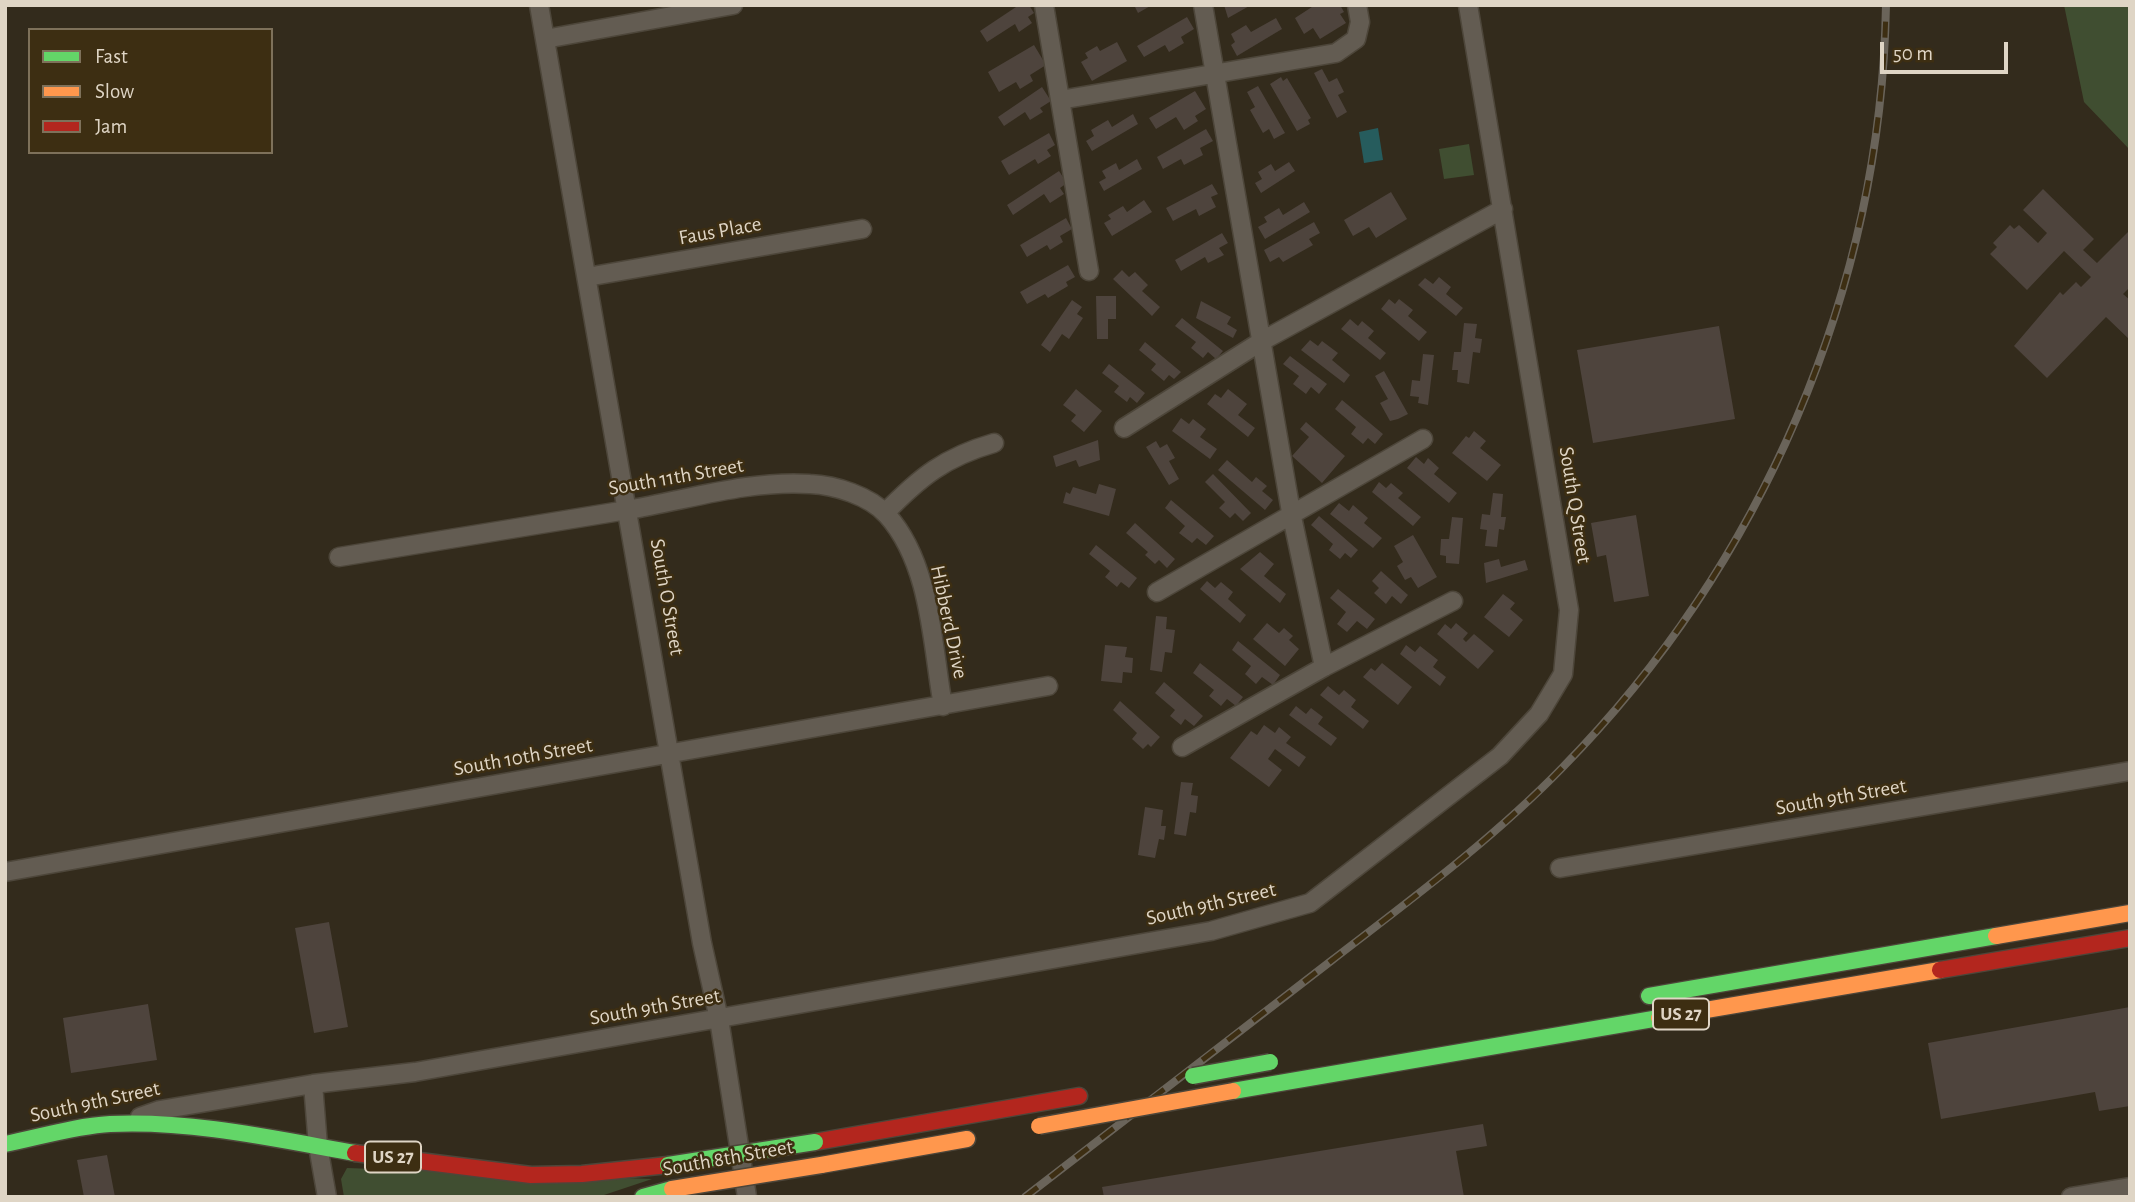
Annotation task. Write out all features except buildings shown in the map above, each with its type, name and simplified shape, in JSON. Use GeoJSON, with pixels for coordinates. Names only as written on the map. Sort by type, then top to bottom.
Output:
{"type":"FeatureCollection","features":[{"type":"Feature","properties":{"kind":"highway","name":"US 27"},"geometry":{"type":"LineString","coordinates":[[1638,998],[2130,913]]}},
{"type":"Feature","properties":{"kind":"highway","name":"US 27"},"geometry":{"type":"LineString","coordinates":[[1032,1127],[2130,938]]}},
{"type":"Feature","properties":{"kind":"highway"},"geometry":{"type":"LineString","coordinates":[[1174,1079],[1276,1061]]}},
{"type":"Feature","properties":{"kind":"highway","name":"US 27"},"geometry":{"type":"LineString","coordinates":[[118,1124],[254,1136],[463,1169],[532,1175],[590,1175],[816,1142],[1086,1095]]}},
{"type":"Feature","properties":{"kind":"highway","name":"South 9th Street"},"geometry":{"type":"LineString","coordinates":[[5,1144],[118,1124]]}},
{"type":"Feature","properties":{"kind":"highway","name":"South 8th Street"},"geometry":{"type":"LineString","coordinates":[[643,1197],[672,1189],[984,1136]]}},
{"type":"Feature","properties":{"kind":"street","name":"South O Street"},"geometry":{"type":"LineString","coordinates":[[539,5],[629,510],[702,943],[719,1019],[747,1197]]}},
{"type":"Feature","properties":{"kind":"street"},"geometry":{"type":"LineString","coordinates":[[545,39],[733,5]]}},
{"type":"Feature","properties":{"kind":"street"},"geometry":{"type":"LineString","coordinates":[[1044,5],[1089,271]]}},
{"type":"Feature","properties":{"kind":"street"},"geometry":{"type":"LineString","coordinates":[[1203,5],[1291,512],[1324,667]]}},
{"type":"Feature","properties":{"kind":"street"},"geometry":{"type":"LineString","coordinates":[[1060,100],[1336,53],[1356,39],[1360,22],[1357,5]]}},
{"type":"Feature","properties":{"kind":"street","name":"South Q Street"},"geometry":{"type":"LineString","coordinates":[[1310,903],[1500,756],[1539,714],[1563,674],[1569,610],[1468,5]]}},
{"type":"Feature","properties":{"kind":"street"},"geometry":{"type":"LineString","coordinates":[[1124,428],[1262,341],[1503,209]]}},
{"type":"Feature","properties":{"kind":"street","name":"Faus Place"},"geometry":{"type":"LineString","coordinates":[[587,277],[862,229]]}},
{"type":"Feature","properties":{"kind":"street"},"geometry":{"type":"LineString","coordinates":[[1157,593],[1291,512],[1423,439]]}},
{"type":"Feature","properties":{"kind":"street"},"geometry":{"type":"LineString","coordinates":[[885,513],[940,464],[962,452],[994,443]]}},
{"type":"Feature","properties":{"kind":"street","name":"South 11th Street"},"geometry":{"type":"LineString","coordinates":[[339,557],[629,510],[749,486],[812,484],[865,499],[885,513]]}},
{"type":"Feature","properties":{"kind":"street","name":"Hibberd Drive"},"geometry":{"type":"LineString","coordinates":[[885,513],[909,550],[920,578],[943,706]]}},
{"type":"Feature","properties":{"kind":"street"},"geometry":{"type":"LineString","coordinates":[[1182,747],[1324,667],[1453,601]]}},
{"type":"Feature","properties":{"kind":"street","name":"South 10th Street"},"geometry":{"type":"LineString","coordinates":[[5,872],[1048,686]]}},
{"type":"Feature","properties":{"kind":"street","name":"South 9th Street"},"geometry":{"type":"LineString","coordinates":[[1560,868],[2130,771]]}},
{"type":"Feature","properties":{"kind":"street","name":"South 9th Street"},"geometry":{"type":"LineString","coordinates":[[118,1124],[160,1110],[313,1084],[415,1072],[1211,931],[1310,903]]}},
{"type":"Feature","properties":{"kind":"street"},"geometry":{"type":"LineString","coordinates":[[313,1084],[318,1146],[327,1197]]}},
{"type":"Feature","properties":{"kind":"street"},"geometry":{"type":"LineString","coordinates":[[2071,1197],[2130,1188]]}},
{"type":"Feature","properties":{"kind":"green space"},"geometry":{"type":"Polygon","coordinates":[[[2064,5],[2130,5],[2130,150],[2084,102],[2064,5]]]}},
{"type":"Feature","properties":{"kind":"green space"},"geometry":{"type":"Polygon","coordinates":[[[1469,144],[1474,175],[1444,179],[1439,149],[1469,144]]]}},
{"type":"Feature","properties":{"kind":"green space"},"geometry":{"type":"Polygon","coordinates":[[[347,1168],[652,1179],[598,1197],[344,1197],[341,1179],[347,1168]]]}},
{"type":"Feature","properties":{"kind":"water"},"geometry":{"type":"Polygon","coordinates":[[[1378,128],[1383,160],[1364,163],[1359,132],[1378,128]]]}},
{"type":"Feature","properties":{"kind":"railway"},"geometry":{"type":"LineString","coordinates":[[1025,1197],[1479,845],[1562,768],[1633,689],[1696,603],[1751,513],[1797,418],[1834,319],[1861,216],[1879,112],[1886,5]]}},
{"type":"Feature","properties":{"kind":"traffic: fast"},"geometry":{"type":"LineString","coordinates":[[1649,996],[1996,936]]}},
{"type":"Feature","properties":{"kind":"traffic: fast"},"geometry":{"type":"LineString","coordinates":[[1233,1091],[1659,1018]]}},
{"type":"Feature","properties":{"kind":"traffic: fast"},"geometry":{"type":"LineString","coordinates":[[1193,1076],[1270,1062]]}},
{"type":"Feature","properties":{"kind":"traffic: fast"},"geometry":{"type":"LineString","coordinates":[[5,1144],[84,1127],[141,1124],[233,1132],[355,1153]]}},
{"type":"Feature","properties":{"kind":"traffic: fast"},"geometry":{"type":"LineString","coordinates":[[668,1165],[815,1142]]}},
{"type":"Feature","properties":{"kind":"traffic: fast"},"geometry":{"type":"LineString","coordinates":[[643,1197],[672,1189]]}},
{"type":"Feature","properties":{"kind":"traffic: slow"},"geometry":{"type":"LineString","coordinates":[[1996,936],[2130,913]]}},
{"type":"Feature","properties":{"kind":"traffic: slow"},"geometry":{"type":"LineString","coordinates":[[1659,1018],[1940,970]]}},
{"type":"Feature","properties":{"kind":"traffic: slow"},"geometry":{"type":"LineString","coordinates":[[1039,1126],[1233,1091]]}},
{"type":"Feature","properties":{"kind":"traffic: slow"},"geometry":{"type":"LineString","coordinates":[[821,1165],[967,1139]]}},
{"type":"Feature","properties":{"kind":"traffic: slow"},"geometry":{"type":"LineString","coordinates":[[672,1189],[821,1165]]}},
{"type":"Feature","properties":{"kind":"traffic: jam"},"geometry":{"type":"LineString","coordinates":[[1940,970],[2130,938]]}},
{"type":"Feature","properties":{"kind":"traffic: jam"},"geometry":{"type":"LineString","coordinates":[[815,1142],[1079,1096]]}},
{"type":"Feature","properties":{"kind":"traffic: jam"},"geometry":{"type":"LineString","coordinates":[[355,1153],[531,1175],[582,1174],[668,1165]]}}]}
